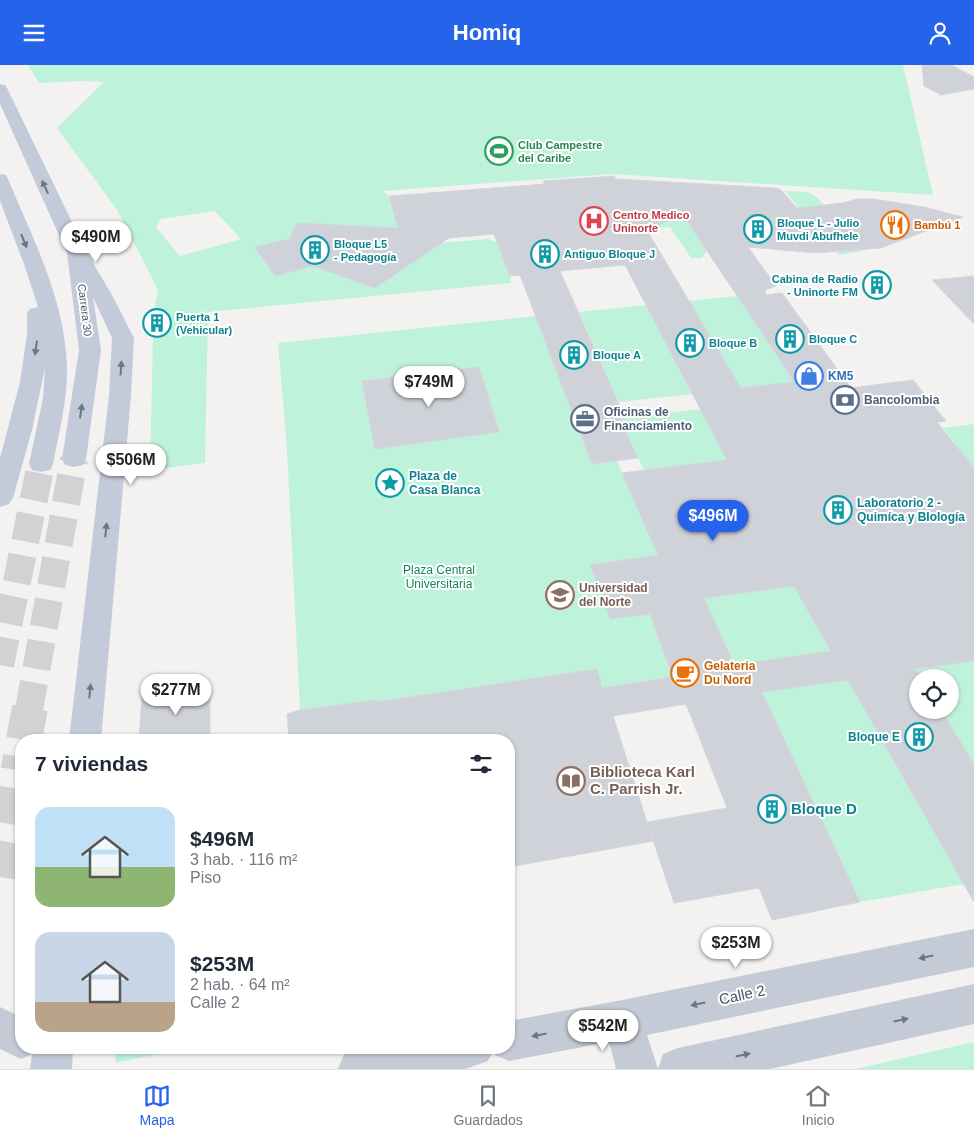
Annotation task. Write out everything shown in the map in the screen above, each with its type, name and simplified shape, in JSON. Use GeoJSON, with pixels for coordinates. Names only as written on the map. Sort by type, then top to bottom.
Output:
{"type":"FeatureCollection","features":[{"type":"Feature","properties":{"kind":"main road","name":"Carrera 30"},"geometry":{"type":"LineString","coordinates":[[0,88],[76,253],[90,349],[74,459]]}},
{"type":"Feature","properties":{"kind":"main road"},"geometry":{"type":"LineString","coordinates":[[0,179],[34,265],[51,317],[56,366],[54,398],[41,464]]}},
{"type":"Feature","properties":{"kind":"main road"},"geometry":{"type":"LineString","coordinates":[[76,253],[102,295],[123,338],[120,395],[86,734]]}},
{"type":"Feature","properties":{"kind":"main road"},"geometry":{"type":"LineString","coordinates":[[0,498],[14,451],[34,359],[38,331],[34,265]]}},
{"type":"Feature","properties":{"kind":"main road"},"geometry":{"type":"LineString","coordinates":[[50,1069],[52,1054]]}},
{"type":"Feature","properties":{"kind":"street","name":"Calle 2"},"geometry":{"type":"LineString","coordinates":[[515,1040],[622,1020],[974,948]]}},
{"type":"Feature","properties":{"kind":"street"},"geometry":{"type":"LineString","coordinates":[[678,1069],[974,1004]]}},
{"type":"Feature","properties":{"kind":"street"},"geometry":{"type":"LineString","coordinates":[[622,1020],[637,1069]]}},
{"type":"Feature","properties":{"kind":"street"},"geometry":{"type":"LineString","coordinates":[[0,1027],[15,1036]]}},
{"type":"Feature","properties":{"kind":"street"},"geometry":{"type":"LineString","coordinates":[[38,1054],[50,1069]]}},
{"type":"Feature","properties":{"kind":"street"},"geometry":{"type":"LineString","coordinates":[[359,1069],[437,1054]]}},
{"type":"Feature","properties":{"kind":"green space","name":"Club Campestre del Caribe"},"geometry":{"type":"Polygon","coordinates":[[[28,65],[903,65],[933,195],[612,174],[383,191],[389,196],[404,246],[488,239],[497,242],[511,283],[208,312],[205,463],[150,470],[153,335],[150,328],[162,327],[164,318],[152,319],[158,290],[117,210],[57,128],[104,82],[39,83],[28,65]],[[215,211],[161,219],[156,227],[180,256],[241,239],[215,211]],[[298,223],[290,239],[256,247],[275,276],[313,266],[344,277],[382,253],[356,226],[298,223]],[[411,264],[354,280],[375,288],[411,264]]]}},
{"type":"Feature","properties":{"kind":"green space"},"geometry":{"type":"Polygon","coordinates":[[[616,179],[660,181],[679,210],[717,251],[706,252],[702,258],[691,258],[670,227],[638,229],[638,213],[616,179]]]}},
{"type":"Feature","properties":{"kind":"green space"},"geometry":{"type":"Polygon","coordinates":[[[785,191],[808,192],[817,197],[863,248],[863,251],[839,255],[785,191]]]}},
{"type":"Feature","properties":{"kind":"green space"},"geometry":{"type":"Polygon","coordinates":[[[737,296],[794,382],[741,388],[689,301],[737,296]]]}},
{"type":"Feature","properties":{"kind":"green space"},"geometry":{"type":"Polygon","coordinates":[[[646,305],[693,394],[618,402],[579,312],[646,305]]]}},
{"type":"Feature","properties":{"kind":"green space","name":"Plaza Central Universitaria"},"geometry":{"type":"Polygon","coordinates":[[[536,316],[592,464],[617,461],[658,555],[590,565],[610,619],[650,614],[673,677],[381,723],[377,700],[300,710],[287,449],[278,343],[536,316]],[[479,367],[363,381],[375,449],[498,432],[479,367]]]}},
{"type":"Feature","properties":{"kind":"green space"},"geometry":{"type":"Polygon","coordinates":[[[701,409],[831,651],[734,665],[704,598],[781,587],[710,462],[644,470],[619,418],[701,409]]]}},
{"type":"Feature","properties":{"kind":"green space"},"geometry":{"type":"Polygon","coordinates":[[[974,424],[974,468],[943,428],[974,424]]]}},
{"type":"Feature","properties":{"kind":"green space"},"geometry":{"type":"Polygon","coordinates":[[[974,661],[974,764],[946,719],[959,719],[959,669],[915,669],[974,661]]]}},
{"type":"Feature","properties":{"kind":"green space"},"geometry":{"type":"Polygon","coordinates":[[[848,680],[964,884],[860,902],[762,692],[848,680]]]}},
{"type":"Feature","properties":{"kind":"green space"},"geometry":{"type":"Polygon","coordinates":[[[974,1042],[974,1069],[855,1069],[974,1042]]]}},
{"type":"Feature","properties":{"kind":"green space"},"geometry":{"type":"Polygon","coordinates":[[[116,1054],[158,1054],[115,1063],[116,1054]]]}},
{"type":"Feature","properties":{"kind":"building"},"geometry":{"type":"Polygon","coordinates":[[[922,65],[952,65],[974,77],[974,89],[941,95],[924,86],[922,65]]]}},
{"type":"Feature","properties":{"kind":"building"},"geometry":{"type":"Polygon","coordinates":[[[614,176],[616,179],[776,188],[781,190],[797,208],[843,203],[857,199],[873,199],[924,207],[963,217],[881,248],[816,253],[748,247],[776,286],[765,290],[766,295],[782,293],[851,388],[913,380],[946,421],[937,422],[974,468],[974,661],[909,669],[909,719],[946,719],[974,764],[974,902],[848,680],[762,692],[860,902],[772,920],[759,888],[674,903],[653,841],[515,866],[515,734],[289,734],[287,714],[300,710],[377,700],[377,702],[597,669],[602,688],[673,677],[650,614],[610,619],[590,565],[658,555],[622,473],[727,460],[625,265],[560,271],[625,418],[619,418],[638,458],[592,464],[520,275],[510,276],[494,234],[449,238],[375,288],[313,266],[275,276],[255,247],[290,239],[297,223],[398,228],[389,196],[545,184],[543,181],[614,176]],[[681,212],[648,232],[741,388],[794,382],[681,212]],[[794,586],[704,598],[734,665],[831,651],[794,586]],[[686,704],[613,716],[647,822],[727,808],[686,704]]]}},
{"type":"Feature","properties":{"kind":"building"},"geometry":{"type":"Polygon","coordinates":[[[974,276],[974,324],[932,280],[974,276]]]}},
{"type":"Feature","properties":{"kind":"building"},"geometry":{"type":"Polygon","coordinates":[[[479,367],[499,432],[375,449],[362,381],[479,367]]]}},
{"type":"Feature","properties":{"kind":"building"},"geometry":{"type":"Polygon","coordinates":[[[198,687],[210,693],[210,734],[139,734],[142,695],[198,687]]]}},
{"type":"Feature","properties":{"kind":"tunnel"},"geometry":{"type":"LineString","coordinates":[[29,710],[74,459]]}},
{"type":"Feature","properties":{"kind":"tunnel"},"geometry":{"type":"LineString","coordinates":[[0,665],[41,464]]}},
{"type":"Feature","properties":{"kind":"tunnel"},"geometry":{"type":"LineString","coordinates":[[25,734],[30,708]]}},
{"type":"Feature","properties":{"kind":"tunnel"},"geometry":{"type":"LineString","coordinates":[[0,877],[15,791]]}},
{"type":"Feature","properties":{"kind":"place","name":"Club Campestre del Caribe"},"geometry":{"type":"Point","coordinates":[499,151]}},
{"type":"Feature","properties":{"kind":"place","name":"Centro Medico Uninorte"},"geometry":{"type":"Point","coordinates":[594,221]}},
{"type":"Feature","properties":{"kind":"place","name":"Bambú 1"},"geometry":{"type":"Point","coordinates":[895,225]}},
{"type":"Feature","properties":{"kind":"place","name":"Bloque L - Julio Muvdi Abufhele"},"geometry":{"type":"Point","coordinates":[758,229]}},
{"type":"Feature","properties":{"kind":"place","name":"Bloque L5 - Pedagogía"},"geometry":{"type":"Point","coordinates":[315,250]}},
{"type":"Feature","properties":{"kind":"place","name":"Antiguo Bloque J"},"geometry":{"type":"Point","coordinates":[545,254]}},
{"type":"Feature","properties":{"kind":"place","name":"Cabina de Radio - Uninorte FM"},"geometry":{"type":"Point","coordinates":[877,285]}},
{"type":"Feature","properties":{"kind":"place","name":"Puerta 1 (Vehicular)"},"geometry":{"type":"Point","coordinates":[157,323]}},
{"type":"Feature","properties":{"kind":"place","name":"Bloque C"},"geometry":{"type":"Point","coordinates":[790,339]}},
{"type":"Feature","properties":{"kind":"place","name":"Bloque B"},"geometry":{"type":"Point","coordinates":[690,343]}},
{"type":"Feature","properties":{"kind":"place","name":"Bloque A"},"geometry":{"type":"Point","coordinates":[574,355]}},
{"type":"Feature","properties":{"kind":"place","name":"KM5"},"geometry":{"type":"Point","coordinates":[809,376]}},
{"type":"Feature","properties":{"kind":"place","name":"Bancolombia"},"geometry":{"type":"Point","coordinates":[845,400]}},
{"type":"Feature","properties":{"kind":"place","name":"Oficinas de Financiamiento"},"geometry":{"type":"Point","coordinates":[585,419]}},
{"type":"Feature","properties":{"kind":"place","name":"Plaza de Casa Blanca"},"geometry":{"type":"Point","coordinates":[390,483]}},
{"type":"Feature","properties":{"kind":"place","name":"Laboratorio 2 - Quimíca y BIología"},"geometry":{"type":"Point","coordinates":[838,510]}},
{"type":"Feature","properties":{"kind":"place","name":"Universidad del Norte"},"geometry":{"type":"Point","coordinates":[560,595]}},
{"type":"Feature","properties":{"kind":"place","name":"Gelateria Du Nord"},"geometry":{"type":"Point","coordinates":[685,673]}},
{"type":"Feature","properties":{"kind":"place","name":"Bloque E"},"geometry":{"type":"Point","coordinates":[919,737]}},
{"type":"Feature","properties":{"kind":"place","name":"Biblioteca Karl C. Parrish Jr."},"geometry":{"type":"Point","coordinates":[571,781]}},
{"type":"Feature","properties":{"kind":"place","name":"Bloque D"},"geometry":{"type":"Point","coordinates":[772,809]}}]}
